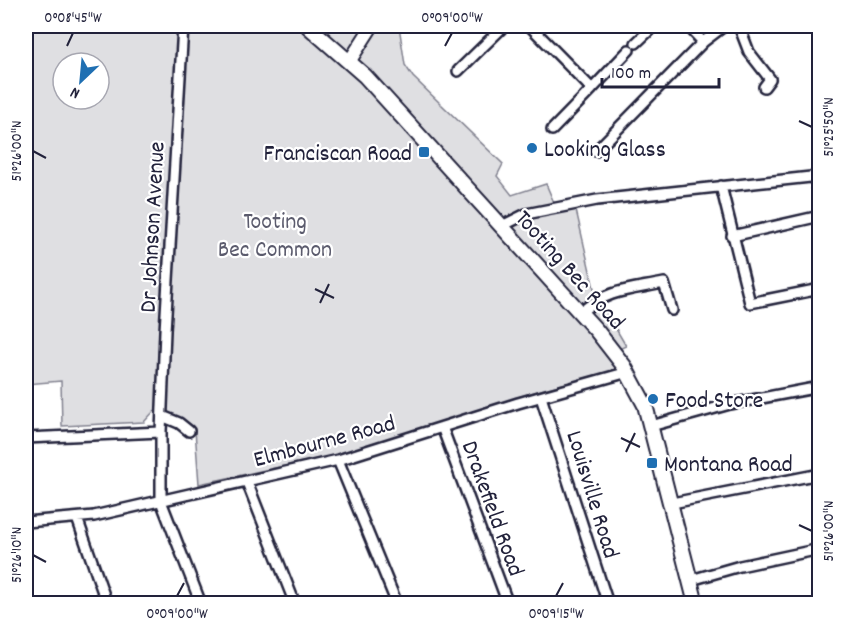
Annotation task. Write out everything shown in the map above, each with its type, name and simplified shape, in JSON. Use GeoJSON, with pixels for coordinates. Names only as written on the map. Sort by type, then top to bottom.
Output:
{"type":"FeatureCollection","features":[{"type":"Feature","properties":{"kind":"highway","name":"Tooting Bec Road"},"geometry":{"type":"LineString","coordinates":[[308,26],[349,62],[403,117],[580,313],[628,372],[645,405],[696,603]]}},
{"type":"Feature","properties":{"kind":"main road"},"geometry":{"type":"LineString","coordinates":[[349,62],[372,26]]}},
{"type":"Feature","properties":{"kind":"street","name":"Dr Johnson Avenue"},"geometry":{"type":"LineString","coordinates":[[161,501],[165,331],[183,26]]}},
{"type":"Feature","properties":{"kind":"street"},"geometry":{"type":"LineString","coordinates":[[459,71],[504,26]]}},
{"type":"Feature","properties":{"kind":"street"},"geometry":{"type":"LineString","coordinates":[[530,26],[592,89]]}},
{"type":"Feature","properties":{"kind":"street"},"geometry":{"type":"LineString","coordinates":[[552,130],[654,26]]}},
{"type":"Feature","properties":{"kind":"street"},"geometry":{"type":"LineString","coordinates":[[688,26],[703,42]]}},
{"type":"Feature","properties":{"kind":"street"},"geometry":{"type":"LineString","coordinates":[[596,151],[703,42],[724,26]]}},
{"type":"Feature","properties":{"kind":"street"},"geometry":{"type":"LineString","coordinates":[[739,26],[749,52],[768,74],[770,79],[764,87]]}},
{"type":"Feature","properties":{"kind":"street"},"geometry":{"type":"LineString","coordinates":[[502,226],[515,218],[570,205],[817,176],[819,198]]}},
{"type":"Feature","properties":{"kind":"street"},"geometry":{"type":"LineString","coordinates":[[721,186],[750,303],[758,304],[819,289]]}},
{"type":"Feature","properties":{"kind":"street"},"geometry":{"type":"LineString","coordinates":[[732,236],[819,216]]}},
{"type":"Feature","properties":{"kind":"street"},"geometry":{"type":"LineString","coordinates":[[580,313],[598,298],[610,293],[664,283],[672,310]]}},
{"type":"Feature","properties":{"kind":"street","name":"Elmbourne Road"},"geometry":{"type":"LineString","coordinates":[[26,522],[77,518],[338,460],[628,372]]}},
{"type":"Feature","properties":{"kind":"street"},"geometry":{"type":"LineString","coordinates":[[651,426],[730,404],[819,387]]}},
{"type":"Feature","properties":{"kind":"street","name":"Louisville Road"},"geometry":{"type":"LineString","coordinates":[[541,397],[608,603]]}},
{"type":"Feature","properties":{"kind":"street"},"geometry":{"type":"LineString","coordinates":[[162,416],[189,431]]}},
{"type":"Feature","properties":{"kind":"street","name":"Drakefield Road"},"geometry":{"type":"LineString","coordinates":[[442,427],[508,603]]}},
{"type":"Feature","properties":{"kind":"street"},"geometry":{"type":"LineString","coordinates":[[26,438],[161,432]]}},
{"type":"Feature","properties":{"kind":"street"},"geometry":{"type":"LineString","coordinates":[[338,460],[397,603]]}},
{"type":"Feature","properties":{"kind":"street"},"geometry":{"type":"LineString","coordinates":[[672,503],[819,474]]}},
{"type":"Feature","properties":{"kind":"street"},"geometry":{"type":"LineString","coordinates":[[247,482],[295,603]]}},
{"type":"Feature","properties":{"kind":"street"},"geometry":{"type":"LineString","coordinates":[[161,501],[201,603]]}},
{"type":"Feature","properties":{"kind":"street"},"geometry":{"type":"LineString","coordinates":[[69,603],[107,602],[77,518]]}},
{"type":"Feature","properties":{"kind":"street"},"geometry":{"type":"LineString","coordinates":[[691,580],[740,566],[819,549]]}},
{"type":"Feature","properties":{"kind":"green space","name":"Tooting Bec Common"},"geometry":{"type":"Polygon","coordinates":[[[26,26],[399,26],[405,65],[413,77],[503,164],[497,176],[512,195],[546,184],[558,212],[576,210],[595,293],[626,346],[607,354],[620,369],[544,389],[336,455],[199,484],[195,430],[175,417],[154,411],[144,422],[62,426],[61,381],[26,384],[26,26]]]}},
{"type":"Feature","properties":{"kind":"place","name":"Looking Glass"},"geometry":{"type":"Point","coordinates":[532,148]}},
{"type":"Feature","properties":{"kind":"place","name":"Franciscan Road"},"geometry":{"type":"Point","coordinates":[424,152]}},
{"type":"Feature","properties":{"kind":"place","name":"Food Store"},"geometry":{"type":"Point","coordinates":[653,399]}},
{"type":"Feature","properties":{"kind":"place","name":"Montana Road"},"geometry":{"type":"Point","coordinates":[652,463]}}]}
